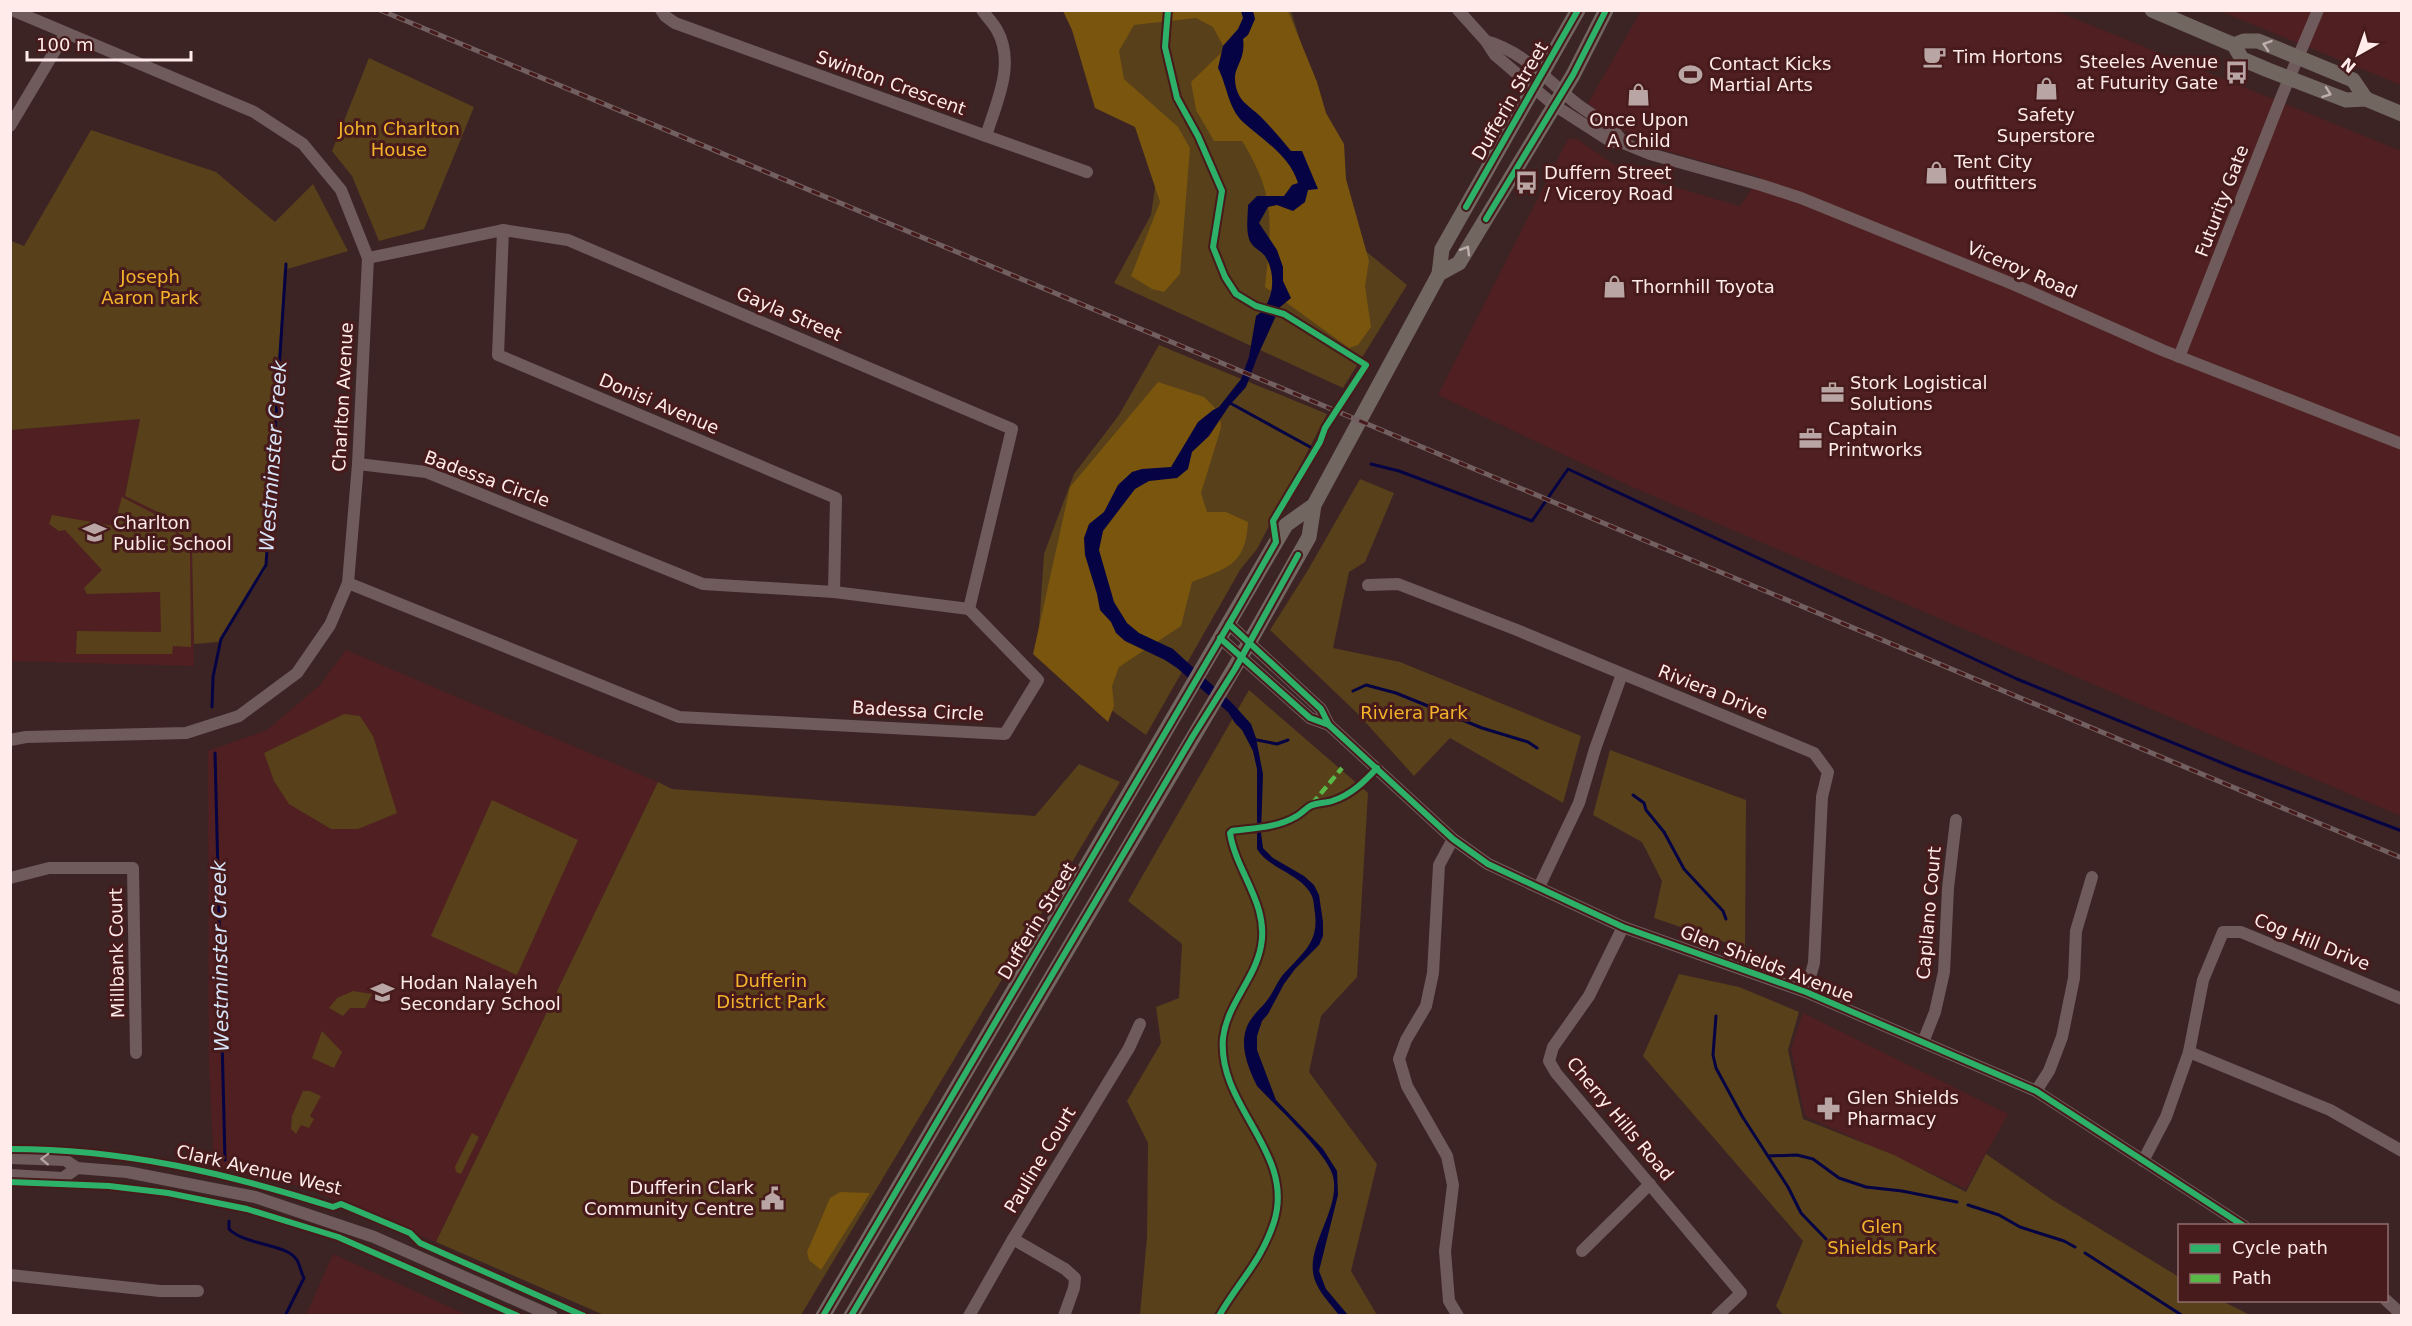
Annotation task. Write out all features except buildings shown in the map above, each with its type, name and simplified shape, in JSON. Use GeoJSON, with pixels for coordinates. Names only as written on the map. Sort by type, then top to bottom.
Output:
{"type":"FeatureCollection","features":[{"type":"Feature","properties":{"kind":"main road","name":"Dufferin Street"},"geometry":{"type":"LineString","coordinates":[[851,1316],[1193,736],[1232,674],[1308,537],[1314,505],[1439,274],[1442,249],[1578,10]]}},
{"type":"Feature","properties":{"kind":"main road","name":"Dufferin Street"},"geometry":{"type":"LineString","coordinates":[[1439,274],[1459,263],[1563,92],[1606,10]]}},
{"type":"Feature","properties":{"kind":"main road"},"geometry":{"type":"LineString","coordinates":[[2152,10],[2234,45],[2242,59],[2290,79],[2346,100],[2366,99],[2402,114]]}},
{"type":"Feature","properties":{"kind":"main road"},"geometry":{"type":"LineString","coordinates":[[2234,45],[2244,41],[2258,41],[2353,80],[2366,99]]}},
{"type":"Feature","properties":{"kind":"main road","name":"Dufferin Street"},"geometry":{"type":"LineString","coordinates":[[823,1316],[1286,525],[1314,505]]}},
{"type":"Feature","properties":{"kind":"street","name":"Charlton Avenue"},"geometry":{"type":"LineString","coordinates":[[10,740],[26,737],[186,733],[239,716],[297,673],[330,626],[348,583],[358,464],[368,258],[341,190],[303,144],[254,112],[12,10]]}},
{"type":"Feature","properties":{"kind":"street","name":"Swinton Crescent"},"geometry":{"type":"LineString","coordinates":[[661,10],[675,23],[1086,172]]}},
{"type":"Feature","properties":{"kind":"street"},"geometry":{"type":"LineString","coordinates":[[982,10],[997,30],[1003,46],[1004,59],[1003,86],[986,136]]}},
{"type":"Feature","properties":{"kind":"street","name":"Viceroy Road"},"geometry":{"type":"LineString","coordinates":[[1458,10],[1486,41],[1495,55],[1554,105],[1610,141],[1623,142],[1650,154],[1801,198],[2015,285],[2179,357],[2402,444]]}},
{"type":"Feature","properties":{"kind":"street","name":"Futurity Gate"},"geometry":{"type":"LineString","coordinates":[[2179,357],[2318,10]]}},
{"type":"Feature","properties":{"kind":"street"},"geometry":{"type":"LineString","coordinates":[[10,126],[65,34]]}},
{"type":"Feature","properties":{"kind":"street","name":"Viceroy Road"},"geometry":{"type":"LineString","coordinates":[[1486,41],[1502,46],[1543,74],[1617,133],[1623,142]]}},
{"type":"Feature","properties":{"kind":"street","name":"Gayla Street"},"geometry":{"type":"LineString","coordinates":[[368,258],[502,230],[568,240],[1012,429],[969,609]]}},
{"type":"Feature","properties":{"kind":"street","name":"Donisi Avenue"},"geometry":{"type":"LineString","coordinates":[[502,230],[498,355],[836,498],[834,592]]}},
{"type":"Feature","properties":{"kind":"street","name":"Badessa Circle"},"geometry":{"type":"LineString","coordinates":[[348,583],[679,717],[1005,734],[1038,680],[969,609],[834,592],[704,584],[426,472],[358,464]]}},
{"type":"Feature","properties":{"kind":"street","name":"Riviera Drive"},"geometry":{"type":"LineString","coordinates":[[1368,585],[1398,584],[1517,630],[1814,753],[1828,772],[1822,797],[1814,963],[1806,992]]}},
{"type":"Feature","properties":{"kind":"street","name":"Glen Shields Avenue"},"geometry":{"type":"LineString","coordinates":[[1229,624],[1321,709],[1329,725],[1453,839],[1488,864],[1623,927],[1806,992],[2036,1091],[2241,1224]]}},
{"type":"Feature","properties":{"kind":"street","name":"Glen Shields Avenue"},"geometry":{"type":"LineString","coordinates":[[1220,639],[1310,718],[1329,725]]}},
{"type":"Feature","properties":{"kind":"street"},"geometry":{"type":"LineString","coordinates":[[1539,887],[1579,803],[1594,749],[1622,674]]}},
{"type":"Feature","properties":{"kind":"street","name":"Capilano Court"},"geometry":{"type":"LineString","coordinates":[[1923,1042],[1935,1012],[1944,972],[1948,888],[1956,820]]}},
{"type":"Feature","properties":{"kind":"street"},"geometry":{"type":"LineString","coordinates":[[1453,839],[1439,866],[1433,973],[1426,1006],[1406,1040],[1399,1059],[1407,1086],[1447,1156],[1453,1185],[1445,1251],[1449,1301],[1458,1316]]}},
{"type":"Feature","properties":{"kind":"street","name":"Millbank Court"},"geometry":{"type":"LineString","coordinates":[[10,878],[49,868],[133,868],[136,1053]]}},
{"type":"Feature","properties":{"kind":"street"},"geometry":{"type":"LineString","coordinates":[[2036,1091],[2049,1071],[2062,1037],[2074,978],[2076,931],[2092,877]]}},
{"type":"Feature","properties":{"kind":"street","name":"Cherry Hills Road"},"geometry":{"type":"LineString","coordinates":[[1623,927],[1590,996],[1553,1047],[1549,1061],[1556,1073],[1741,1293],[1717,1316]]}},
{"type":"Feature","properties":{"kind":"street","name":"Cog Hill Drive"},"geometry":{"type":"LineString","coordinates":[[2143,1161],[2166,1117],[2189,1052],[2203,980],[2223,932],[2241,932],[2402,999]]}},
{"type":"Feature","properties":{"kind":"street","name":"Pauline Court"},"geometry":{"type":"LineString","coordinates":[[969,1316],[1012,1239],[1129,1048],[1140,1024]]}},
{"type":"Feature","properties":{"kind":"street"},"geometry":{"type":"LineString","coordinates":[[2189,1052],[2330,1110],[2402,1151]]}},
{"type":"Feature","properties":{"kind":"street","name":"Clark Avenue West"},"geometry":{"type":"LineString","coordinates":[[10,1158],[65,1160],[77,1168],[127,1172],[255,1197],[370,1235],[552,1316]]}},
{"type":"Feature","properties":{"kind":"street","name":"Clark Avenue West"},"geometry":{"type":"LineString","coordinates":[[10,1175],[63,1178],[77,1168]]}},
{"type":"Feature","properties":{"kind":"street"},"geometry":{"type":"LineString","coordinates":[[1582,1251],[1650,1184]]}},
{"type":"Feature","properties":{"kind":"street"},"geometry":{"type":"LineString","coordinates":[[1012,1239],[1065,1269],[1075,1278],[1074,1288],[1064,1316]]}},
{"type":"Feature","properties":{"kind":"street"},"geometry":{"type":"LineString","coordinates":[[10,1275],[160,1291],[198,1291]]}},
{"type":"Feature","properties":{"kind":"street"},"geometry":{"type":"LineString","coordinates":[[2388,1302],[2402,1316]]}},
{"type":"Feature","properties":{"kind":"shaded area"},"geometry":{"type":"Polygon","coordinates":[[[1063,11],[1288,11],[1317,82],[1326,113],[1344,144],[1346,179],[1369,261],[1365,286],[1371,327],[1358,345],[1349,348],[1265,287],[1270,228],[1266,195],[1253,161],[1242,141],[1214,141],[1196,110],[1191,82],[1225,49],[1213,27],[1196,18],[1134,25],[1119,51],[1124,79],[1178,127],[1190,148],[1180,274],[1164,292],[1152,289],[1131,276],[1160,202],[1135,127],[1095,108],[1072,30],[1063,11]]]}},
{"type":"Feature","properties":{"kind":"shaded area"},"geometry":{"type":"Polygon","coordinates":[[[1241,11],[1253,11],[1255,19],[1248,35],[1243,39],[1243,52],[1235,75],[1240,97],[1291,151],[1302,151],[1318,189],[1308,190],[1305,202],[1293,211],[1277,205],[1268,207],[1259,223],[1277,250],[1283,267],[1283,281],[1291,298],[1280,307],[1246,387],[1229,406],[1209,436],[1192,452],[1188,469],[1177,478],[1149,481],[1135,489],[1103,531],[1099,550],[1114,602],[1127,623],[1139,633],[1173,649],[1233,704],[1251,724],[1263,774],[1261,833],[1263,848],[1273,858],[1304,876],[1314,885],[1319,895],[1323,936],[1319,945],[1295,969],[1284,984],[1262,1021],[1257,1036],[1257,1050],[1276,1100],[1323,1149],[1337,1171],[1338,1195],[1319,1271],[1326,1289],[1348,1315],[1339,1315],[1327,1301],[1313,1272],[1316,1248],[1333,1197],[1332,1173],[1309,1140],[1257,1086],[1244,1046],[1245,1033],[1250,1021],[1282,976],[1311,941],[1315,924],[1312,896],[1301,882],[1270,862],[1257,849],[1257,769],[1253,751],[1242,730],[1228,712],[1177,668],[1125,641],[1116,633],[1111,622],[1100,610],[1085,555],[1084,538],[1089,524],[1104,512],[1118,485],[1132,472],[1171,467],[1198,422],[1219,407],[1241,379],[1249,357],[1256,316],[1267,304],[1270,296],[1272,280],[1269,263],[1249,239],[1248,205],[1257,196],[1284,196],[1292,185],[1298,183],[1289,164],[1282,156],[1238,116],[1218,68],[1223,46],[1238,29],[1243,18],[1241,11]]]}},
{"type":"Feature","properties":{"kind":"shaded area"},"geometry":{"type":"Polygon","coordinates":[[[1641,11],[2056,11],[2401,151],[2401,816],[1630,486],[1438,395],[1568,139],[1577,139],[1626,173],[1740,206],[1760,177],[1659,149],[1616,127],[1588,103],[1641,11]]]}},
{"type":"Feature","properties":{"kind":"shaded area"},"geometry":{"type":"Polygon","coordinates":[[[2220,11],[2401,11],[2401,85],[2220,11]]]}},
{"type":"Feature","properties":{"kind":"shaded area"},"geometry":{"type":"Polygon","coordinates":[[[1158,382],[1204,397],[1220,413],[1221,428],[1201,493],[1207,512],[1226,512],[1248,522],[1246,536],[1239,556],[1232,563],[1192,582],[1181,626],[1119,667],[1112,686],[1114,706],[1108,722],[1033,654],[1070,487],[1158,382]]]}},
{"type":"Feature","properties":{"kind":"shaded area","name":"Charlton Public School"},"geometry":{"type":"Polygon","coordinates":[[[140,419],[125,496],[166,516],[192,551],[194,666],[11,661],[11,430],[140,419]]]}},
{"type":"Feature","properties":{"kind":"shaded area","name":"Hodan Nalayeh Secondary School"},"geometry":{"type":"Polygon","coordinates":[[[346,650],[658,782],[436,1242],[303,1187],[214,1167],[209,1064],[208,751],[267,730],[320,685],[346,650]]]}},
{"type":"Feature","properties":{"kind":"shaded area"},"geometry":{"type":"Polygon","coordinates":[[[1803,1013],[2008,1114],[1966,1189],[1805,1116],[1791,1049],[1803,1013]]]}},
{"type":"Feature","properties":{"kind":"shaded area"},"geometry":{"type":"Polygon","coordinates":[[[840,1192],[870,1193],[821,1270],[809,1260],[807,1252],[830,1198],[840,1192]]]}},
{"type":"Feature","properties":{"kind":"shaded area"},"geometry":{"type":"Polygon","coordinates":[[[333,1254],[467,1315],[306,1315],[333,1254]]]}},
{"type":"Feature","properties":{"kind":"green space"},"geometry":{"type":"Polygon","coordinates":[[[1070,11],[1291,11],[1337,163],[1357,244],[1407,285],[1343,388],[1114,283],[1151,215],[1159,160],[1070,11]]]}},
{"type":"Feature","properties":{"kind":"green space","name":"John Charlton House"},"geometry":{"type":"Polygon","coordinates":[[[369,58],[474,107],[424,229],[379,241],[352,176],[332,151],[369,58]]]}},
{"type":"Feature","properties":{"kind":"green space","name":"Joseph Aaron Park"},"geometry":{"type":"Polygon","coordinates":[[[91,130],[216,172],[275,222],[313,184],[348,251],[284,270],[266,569],[218,642],[194,644],[192,551],[166,516],[125,496],[140,419],[11,430],[11,241],[24,246],[91,130]]]}},
{"type":"Feature","properties":{"kind":"green space"},"geometry":{"type":"Polygon","coordinates":[[[1159,345],[1327,414],[1257,549],[1240,570],[1146,735],[1037,657],[1044,554],[1074,474],[1119,415],[1159,345]]]}},
{"type":"Feature","properties":{"kind":"green space","name":"Riviera Park"},"geometry":{"type":"Polygon","coordinates":[[[1360,479],[1394,493],[1365,562],[1349,572],[1333,648],[1400,662],[1581,736],[1563,803],[1450,738],[1414,776],[1357,713],[1270,630],[1308,570],[1360,479]]]}},
{"type":"Feature","properties":{"kind":"green space"},"geometry":{"type":"Polygon","coordinates":[[[122,497],[166,520],[190,552],[191,647],[173,646],[172,654],[76,654],[77,631],[161,632],[160,592],[87,594],[84,588],[102,570],[65,530],[59,531],[49,524],[52,515],[114,526],[122,497]]]}},
{"type":"Feature","properties":{"kind":"green space"},"geometry":{"type":"Polygon","coordinates":[[[1249,690],[1368,793],[1357,977],[1321,1016],[1309,1072],[1377,1164],[1351,1271],[1377,1315],[1140,1315],[1147,1237],[1148,1143],[1127,1101],[1161,1043],[1156,1007],[1179,998],[1182,944],[1128,901],[1249,690]]]}},
{"type":"Feature","properties":{"kind":"green space"},"geometry":{"type":"Polygon","coordinates":[[[344,714],[360,716],[373,736],[397,813],[358,829],[331,829],[289,804],[274,781],[264,753],[344,714]]]}},
{"type":"Feature","properties":{"kind":"green space"},"geometry":{"type":"Polygon","coordinates":[[[1610,750],[1746,800],[1745,949],[1654,918],[1662,881],[1642,842],[1593,815],[1610,750]]]}},
{"type":"Feature","properties":{"kind":"green space","name":"Dufferin District Park"},"geometry":{"type":"Polygon","coordinates":[[[1079,764],[1120,782],[801,1315],[604,1315],[436,1242],[658,782],[672,789],[1035,816],[1079,764]]]}},
{"type":"Feature","properties":{"kind":"green space"},"geometry":{"type":"Polygon","coordinates":[[[492,800],[578,840],[517,975],[431,936],[492,800]]]}},
{"type":"Feature","properties":{"kind":"green space","name":"Glen Shields Park"},"geometry":{"type":"Polygon","coordinates":[[[1679,974],[1739,987],[1799,1012],[1788,1050],[1803,1119],[1894,1155],[1966,1192],[1986,1154],[2051,1199],[2178,1276],[2178,1302],[2224,1302],[2250,1315],[1783,1315],[1776,1306],[1803,1241],[1643,1056],[1679,974]]]}},
{"type":"Feature","properties":{"kind":"green space"},"geometry":{"type":"Polygon","coordinates":[[[353,991],[372,994],[365,1008],[350,1008],[343,1016],[329,1008],[337,998],[353,991]]]}},
{"type":"Feature","properties":{"kind":"green space"},"geometry":{"type":"Polygon","coordinates":[[[322,1031],[342,1052],[334,1068],[312,1058],[322,1031]]]}},
{"type":"Feature","properties":{"kind":"green space"},"geometry":{"type":"Polygon","coordinates":[[[303,1091],[310,1091],[321,1096],[310,1116],[314,1119],[309,1128],[301,1125],[296,1134],[291,1129],[292,1116],[303,1091]]]}},
{"type":"Feature","properties":{"kind":"green space"},"geometry":{"type":"Polygon","coordinates":[[[472,1133],[479,1137],[461,1174],[456,1172],[455,1167],[472,1133]]]}},
{"type":"Feature","properties":{"kind":"waterway","name":"Westminster Creek"},"geometry":{"type":"LineString","coordinates":[[212,707],[213,677],[221,639],[266,565],[286,264]]}},
{"type":"Feature","properties":{"kind":"waterway"},"geometry":{"type":"LineString","coordinates":[[1230,403],[1312,448]]}},
{"type":"Feature","properties":{"kind":"waterway"},"geometry":{"type":"LineString","coordinates":[[1371,464],[1399,471],[1532,521],[1568,469],[2017,679],[2237,769],[2402,831]]}},
{"type":"Feature","properties":{"kind":"waterway"},"geometry":{"type":"LineString","coordinates":[[1353,691],[1366,685],[1396,693],[1482,728],[1528,742],[1537,748]]}},
{"type":"Feature","properties":{"kind":"waterway"},"geometry":{"type":"LineString","coordinates":[[1252,739],[1277,744],[1288,740]]}},
{"type":"Feature","properties":{"kind":"waterway","name":"Westminster Creek"},"geometry":{"type":"LineString","coordinates":[[215,753],[225,1160]]}},
{"type":"Feature","properties":{"kind":"waterway"},"geometry":{"type":"LineString","coordinates":[[1633,795],[1644,803],[1646,810],[1664,832],[1684,869],[1723,911],[1726,919]]}},
{"type":"Feature","properties":{"kind":"waterway"},"geometry":{"type":"LineString","coordinates":[[1716,1016],[1713,1055],[1716,1068],[1742,1116],[1788,1187],[1801,1213],[1826,1239]]}},
{"type":"Feature","properties":{"kind":"waterway"},"geometry":{"type":"LineString","coordinates":[[1768,1156],[1797,1155],[1813,1159],[1839,1178],[1866,1187],[1902,1191],[1957,1202]]}},
{"type":"Feature","properties":{"kind":"waterway"},"geometry":{"type":"LineString","coordinates":[[1968,1205],[1999,1215],[2020,1227],[2064,1241],[2075,1247]]}},
{"type":"Feature","properties":{"kind":"waterway","name":"Westminster Creek"},"geometry":{"type":"LineString","coordinates":[[229,1221],[229,1229],[236,1235],[284,1250],[297,1260],[304,1278],[285,1316]]}},
{"type":"Feature","properties":{"kind":"waterway"},"geometry":{"type":"LineString","coordinates":[[2085,1253],[2183,1316]]}},
{"type":"Feature","properties":{"kind":"railway"},"geometry":{"type":"LineString","coordinates":[[380,10],[2402,858]]}},
{"type":"Feature","properties":{"kind":"marked path"},"geometry":{"type":"LineString","coordinates":[[1312,804],[1342,768]]}},
{"type":"Feature","properties":{"kind":"cycle path"},"geometry":{"type":"LineString","coordinates":[[823,1316],[1276,542],[1273,521],[1320,442],[1325,428],[1366,365],[1284,314],[1256,306],[1236,294],[1225,277],[1213,247],[1222,191],[1198,136],[1177,98],[1165,47],[1168,10]]}},
{"type":"Feature","properties":{"kind":"cycle path"},"geometry":{"type":"LineString","coordinates":[[1466,207],[1578,10]]}},
{"type":"Feature","properties":{"kind":"cycle path"},"geometry":{"type":"LineString","coordinates":[[1486,219],[1573,75],[1606,10]]}},
{"type":"Feature","properties":{"kind":"cycle path"},"geometry":{"type":"LineString","coordinates":[[851,1316],[1193,736],[1235,669],[1298,555]]}},
{"type":"Feature","properties":{"kind":"cycle path"},"geometry":{"type":"LineString","coordinates":[[1229,624],[1321,709],[1329,725]]}},
{"type":"Feature","properties":{"kind":"cycle path"},"geometry":{"type":"LineString","coordinates":[[1220,638],[1310,718],[1329,725],[1453,839],[1488,864],[1623,927],[1806,992],[2036,1091],[2241,1224]]}},
{"type":"Feature","properties":{"kind":"cycle path"},"geometry":{"type":"LineString","coordinates":[[1219,1316],[1263,1249],[1274,1222],[1278,1197],[1274,1173],[1266,1151],[1242,1108],[1224,1063],[1223,1038],[1226,1026],[1258,958],[1262,931],[1256,902],[1238,861],[1230,833],[1288,821],[1310,806],[1330,802],[1357,788],[1377,768]]}},
{"type":"Feature","properties":{"kind":"cycle path"},"geometry":{"type":"LineString","coordinates":[[10,1149],[94,1153],[134,1158],[214,1174],[333,1207],[341,1204],[410,1233],[420,1243],[584,1316]]}},
{"type":"Feature","properties":{"kind":"cycle path"},"geometry":{"type":"LineString","coordinates":[[10,1182],[109,1186],[168,1193],[247,1209],[338,1237],[518,1316]]}},
{"type":"Feature","properties":{"kind":"place","name":"Tim Hortons"},"geometry":{"type":"Point","coordinates":[1935,57]}},
{"type":"Feature","properties":{"kind":"place","name":"Steeles Avenue at Futurity Gate"},"geometry":{"type":"Point","coordinates":[2236,72]}},
{"type":"Feature","properties":{"kind":"place","name":"Contact Kicks Martial Arts"},"geometry":{"type":"Point","coordinates":[1691,74]}},
{"type":"Feature","properties":{"kind":"place","name":"Safety Superstore"},"geometry":{"type":"Point","coordinates":[2046,89]}},
{"type":"Feature","properties":{"kind":"place","name":"Once Upon A Child"},"geometry":{"type":"Point","coordinates":[1639,94]}},
{"type":"Feature","properties":{"kind":"place","name":"Tent City outfitters"},"geometry":{"type":"Point","coordinates":[1936,172]}},
{"type":"Feature","properties":{"kind":"place","name":"Duffern Street / Viceroy Road"},"geometry":{"type":"Point","coordinates":[1526,183]}},
{"type":"Feature","properties":{"kind":"place","name":"Thornhill Toyota"},"geometry":{"type":"Point","coordinates":[1614,287]}},
{"type":"Feature","properties":{"kind":"place","name":"Stork Logistical Solutions"},"geometry":{"type":"Point","coordinates":[1832,393]}},
{"type":"Feature","properties":{"kind":"place","name":"Captain Printworks"},"geometry":{"type":"Point","coordinates":[1810,439]}},
{"type":"Feature","properties":{"kind":"place","name":"Charlton Public School"},"geometry":{"type":"Point","coordinates":[95,533]}},
{"type":"Feature","properties":{"kind":"place","name":"Hodan Nalayeh Secondary School"},"geometry":{"type":"Point","coordinates":[382,993]}},
{"type":"Feature","properties":{"kind":"place","name":"Glen Shields Pharmacy"},"geometry":{"type":"Point","coordinates":[1829,1108]}},
{"type":"Feature","properties":{"kind":"place","name":"Dufferin Clark Community Centre"},"geometry":{"type":"Point","coordinates":[772,1198]}}]}
